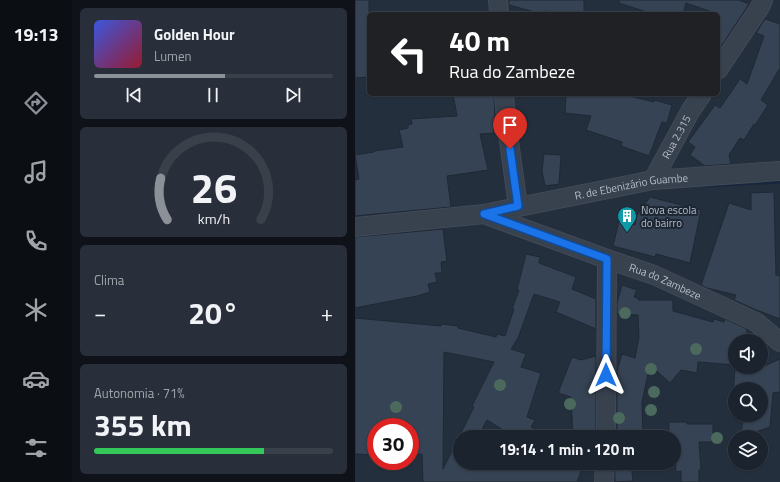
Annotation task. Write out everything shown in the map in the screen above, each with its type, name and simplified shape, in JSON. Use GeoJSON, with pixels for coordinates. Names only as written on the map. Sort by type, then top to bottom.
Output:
{"type":"FeatureCollection","features":[{"type":"Feature","properties":{"kind":"street"},"geometry":{"type":"LineString","coordinates":[[498,0],[499,12]]}},
{"type":"Feature","properties":{"kind":"street"},"geometry":{"type":"LineString","coordinates":[[720,67],[760,7],[763,0]]}},
{"type":"Feature","properties":{"kind":"street"},"geometry":{"type":"LineString","coordinates":[[504,96],[518,206]]}},
{"type":"Feature","properties":{"kind":"street","name":"Rua 2.315"},"geometry":{"type":"LineString","coordinates":[[653,180],[691,110],[701,96]]}},
{"type":"Feature","properties":{"kind":"street","name":"R. de Ebenizário Guambe"},"geometry":{"type":"LineString","coordinates":[[484,214],[653,180],[780,171]]}},
{"type":"Feature","properties":{"kind":"street","name":"Rua do Zambeze"},"geometry":{"type":"LineString","coordinates":[[355,227],[484,214],[654,275],[756,322],[780,342]]}},
{"type":"Feature","properties":{"kind":"street"},"geometry":{"type":"LineString","coordinates":[[606,430],[607,259]]}},
{"type":"Feature","properties":{"kind":"street"},"geometry":{"type":"LineString","coordinates":[[604,482],[605,470]]}},
{"type":"Feature","properties":{"kind":"building"},"geometry":{"type":"Polygon","coordinates":[[[355,0],[369,0],[369,12],[367,12],[367,77],[355,78],[355,0]]]}},
{"type":"Feature","properties":{"kind":"building"},"geometry":{"type":"Polygon","coordinates":[[[509,0],[584,0],[584,12],[535,12],[509,5],[509,0]]]}},
{"type":"Feature","properties":{"kind":"building"},"geometry":{"type":"Polygon","coordinates":[[[619,0],[739,0],[749,4],[720,48],[720,12],[712,12],[686,3],[684,12],[647,12],[619,3],[619,0]]]}},
{"type":"Feature","properties":{"kind":"building"},"geometry":{"type":"Polygon","coordinates":[[[765,19],[780,24],[780,68],[761,100],[768,105],[744,140],[740,138],[729,155],[731,164],[705,166],[690,155],[695,147],[688,142],[715,105],[720,108],[740,79],[747,84],[764,36],[756,33],[765,19]]]}},
{"type":"Feature","properties":{"kind":"building"},"geometry":{"type":"Polygon","coordinates":[[[453,96],[494,96],[494,133],[480,134],[488,170],[447,176],[451,207],[355,216],[355,180],[359,179],[355,155],[403,147],[399,130],[408,128],[408,125],[412,124],[411,119],[457,116],[453,96]]]}},
{"type":"Feature","properties":{"kind":"building"},"geometry":{"type":"Polygon","coordinates":[[[566,96],[629,96],[672,105],[667,123],[662,122],[649,156],[621,146],[622,142],[586,130],[591,116],[565,113],[566,96]]]}},
{"type":"Feature","properties":{"kind":"building"},"geometry":{"type":"Polygon","coordinates":[[[544,154],[561,155],[559,184],[545,186],[542,171],[544,154]]]}},
{"type":"Feature","properties":{"kind":"building"},"geometry":{"type":"Polygon","coordinates":[[[774,192],[776,275],[780,276],[780,319],[734,300],[736,295],[707,288],[701,285],[729,203],[751,210],[751,193],[774,192]]]}},
{"type":"Feature","properties":{"kind":"building"},"geometry":{"type":"Polygon","coordinates":[[[650,197],[701,210],[690,263],[656,254],[655,257],[613,246],[619,221],[635,225],[637,215],[650,197]]]}},
{"type":"Feature","properties":{"kind":"building"},"geometry":{"type":"Polygon","coordinates":[[[443,229],[447,261],[441,262],[442,273],[435,273],[437,282],[428,284],[430,292],[355,308],[355,237],[443,229]]]}},
{"type":"Feature","properties":{"kind":"building"},"geometry":{"type":"Polygon","coordinates":[[[526,254],[540,257],[539,263],[576,277],[572,289],[596,299],[596,329],[556,312],[560,302],[534,294],[518,338],[511,349],[526,354],[521,367],[541,373],[527,417],[535,420],[531,427],[538,430],[503,430],[487,420],[482,430],[462,430],[474,407],[472,406],[494,362],[444,352],[443,469],[453,449],[453,470],[581,470],[577,482],[423,482],[422,454],[419,454],[419,418],[367,418],[367,455],[355,454],[355,318],[441,326],[441,324],[458,326],[458,328],[496,337],[497,334],[505,336],[519,290],[517,290],[526,254]]]}},
{"type":"Feature","properties":{"kind":"building"},"geometry":{"type":"Polygon","coordinates":[[[622,285],[637,290],[634,297],[638,298],[638,300],[673,300],[673,311],[713,322],[714,319],[724,322],[725,319],[747,329],[746,334],[728,334],[728,364],[698,362],[697,373],[681,370],[670,383],[650,365],[642,402],[643,430],[617,430],[617,371],[622,354],[635,358],[639,337],[638,315],[617,314],[617,303],[622,285]]]}},
{"type":"Feature","properties":{"kind":"building"},"geometry":{"type":"Polygon","coordinates":[[[596,356],[595,430],[573,430],[571,397],[558,393],[572,357],[581,360],[596,356]]]}},
{"type":"Feature","properties":{"kind":"building"},"geometry":{"type":"Polygon","coordinates":[[[780,359],[780,392],[773,393],[770,427],[761,430],[742,430],[742,422],[768,422],[768,382],[734,382],[735,374],[768,374],[768,364],[780,359]]]}},
{"type":"Feature","properties":{"kind":"building"},"geometry":{"type":"Polygon","coordinates":[[[669,422],[713,424],[713,442],[699,442],[701,470],[699,470],[699,482],[681,482],[681,471],[676,472],[676,470],[681,470],[681,430],[669,430],[669,422]]]}},
{"type":"Feature","properties":{"kind":"building"},"geometry":{"type":"Polygon","coordinates":[[[615,470],[632,470],[633,481],[615,482],[615,470]]]}},
{"type":"Feature","properties":{"kind":"waterway"},"geometry":{"type":"LineString","coordinates":[[706,185],[780,181]]}},
{"type":"Feature","properties":{"kind":"place","name":"Nova escola do bairro"},"geometry":{"type":"Point","coordinates":[627,233]}},
{"type":"Feature","properties":{"kind":"route"},"geometry":{"type":"LineString","coordinates":[[510,149],[518,206],[484,214],[607,259],[606,375]]}}]}
